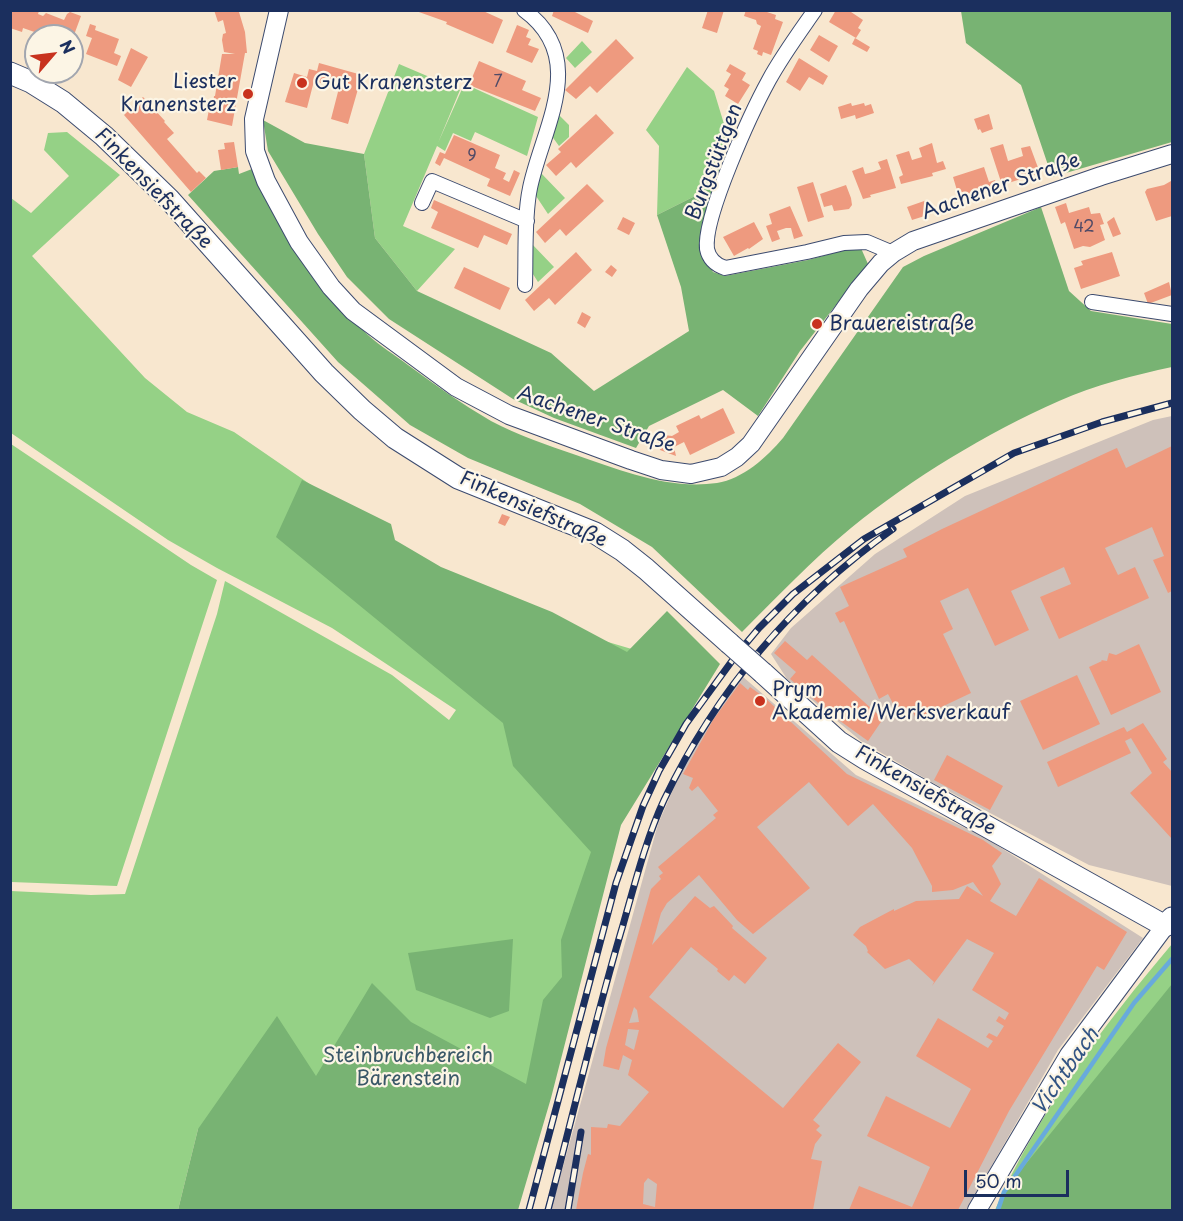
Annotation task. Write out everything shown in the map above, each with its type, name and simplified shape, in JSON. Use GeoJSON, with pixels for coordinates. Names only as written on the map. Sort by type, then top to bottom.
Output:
{"type":"FeatureCollection","features":[{"type":"Feature","properties":{"kind":"main road","name":"Finkensiefstraße"},"geometry":{"type":"LineString","coordinates":[[10,73],[31,82],[63,102],[112,144],[169,199],[324,373],[362,410],[396,438],[458,478],[595,533],[646,569],[839,742],[866,759],[1169,922]]}},
{"type":"Feature","properties":{"kind":"street","name":"Aachener Straße"},"geometry":{"type":"LineString","coordinates":[[279,10],[254,118],[253,138],[258,163],[266,181],[299,242],[331,287],[353,311],[456,387],[519,418],[661,470],[691,474],[721,467],[751,444],[859,289],[881,263],[893,253],[913,241],[1173,154]]}},
{"type":"Feature","properties":{"kind":"street"},"geometry":{"type":"LineString","coordinates":[[524,10],[548,37],[557,60],[559,77],[554,109],[529,189],[525,285]]}},
{"type":"Feature","properties":{"kind":"street","name":"Burgstüttgen"},"geometry":{"type":"LineString","coordinates":[[815,10],[769,79],[744,132],[710,225],[707,248],[709,257],[717,266],[725,268],[844,243],[867,242],[893,253]]}},
{"type":"Feature","properties":{"kind":"street"},"geometry":{"type":"LineString","coordinates":[[422,203],[432,181],[527,221]]}},
{"type":"Feature","properties":{"kind":"street"},"geometry":{"type":"LineString","coordinates":[[1092,302],[1173,314]]}},
{"type":"Feature","properties":{"kind":"street"},"geometry":{"type":"LineString","coordinates":[[977,1210],[1069,1055],[1169,922]]}},
{"type":"Feature","properties":{"kind":"shaded area"},"geometry":{"type":"Polygon","coordinates":[[[1172,416],[1172,886],[1089,865],[933,783],[861,741],[787,679],[771,654],[791,628],[875,554],[965,496],[1153,420],[1172,416]]]}},
{"type":"Feature","properties":{"kind":"shaded area"},"geometry":{"type":"Polygon","coordinates":[[[742,676],[856,775],[984,837],[1143,938],[1058,1050],[968,1210],[551,1210],[658,824],[680,774],[708,725],[742,676]]]}},
{"type":"Feature","properties":{"kind":"green space"},"geometry":{"type":"Polygon","coordinates":[[[961,11],[1172,11],[1172,142],[1052,177],[1021,85],[966,43],[961,11]]]}},
{"type":"Feature","properties":{"kind":"green space"},"geometry":{"type":"Polygon","coordinates":[[[582,41],[592,52],[575,68],[566,58],[582,41]]]}},
{"type":"Feature","properties":{"kind":"green space"},"geometry":{"type":"Polygon","coordinates":[[[399,64],[460,90],[438,143],[462,89],[467,85],[538,117],[527,156],[475,132],[471,141],[453,133],[445,151],[437,146],[403,226],[455,249],[417,291],[375,238],[364,154],[399,64]]]}},
{"type":"Feature","properties":{"kind":"green space"},"geometry":{"type":"Polygon","coordinates":[[[687,67],[714,91],[727,134],[715,186],[657,215],[659,146],[646,130],[687,67]]]}},
{"type":"Feature","properties":{"kind":"green space"},"geometry":{"type":"Polygon","coordinates":[[[558,114],[569,125],[569,137],[559,146],[551,135],[558,114]]]}},
{"type":"Feature","properties":{"kind":"green space"},"geometry":{"type":"Polygon","coordinates":[[[263,120],[305,143],[364,154],[375,238],[417,291],[551,353],[594,391],[689,331],[681,287],[657,215],[715,186],[702,224],[701,247],[713,272],[725,276],[808,260],[860,246],[868,264],[800,351],[758,416],[723,390],[649,426],[636,448],[554,418],[513,399],[389,319],[347,277],[318,234],[268,151],[263,120]]]}},
{"type":"Feature","properties":{"kind":"green space","name":"Steinbruchbereich Bärenstein"},"geometry":{"type":"Polygon","coordinates":[[[67,132],[120,175],[32,256],[145,378],[187,412],[234,432],[400,546],[537,621],[635,650],[628,797],[550,1082],[198,1129],[178,1210],[11,1210],[11,891],[91,895],[125,894],[217,614],[225,581],[392,675],[449,720],[456,710],[332,628],[168,540],[11,433],[11,198],[31,213],[69,176],[44,150],[48,133],[67,132]]]}},
{"type":"Feature","properties":{"kind":"green space"},"geometry":{"type":"Polygon","coordinates":[[[238,167],[239,174],[252,169],[275,216],[301,258],[349,316],[383,347],[459,401],[501,426],[532,440],[610,467],[662,481],[680,484],[717,483],[736,477],[754,466],[783,438],[903,267],[1041,207],[1069,291],[1091,311],[1172,324],[1172,367],[1115,381],[1073,395],[977,442],[925,474],[875,509],[837,540],[742,632],[652,547],[580,504],[468,458],[410,425],[338,362],[188,195],[214,171],[238,167]]]}},
{"type":"Feature","properties":{"kind":"green space"},"geometry":{"type":"Polygon","coordinates":[[[540,172],[565,198],[548,214],[534,193],[540,172]]]}},
{"type":"Feature","properties":{"kind":"green space"},"geometry":{"type":"Polygon","coordinates":[[[531,243],[554,267],[538,282],[531,271],[531,243]]]}},
{"type":"Feature","properties":{"kind":"green space"},"geometry":{"type":"Polygon","coordinates":[[[11,444],[191,565],[217,580],[117,886],[11,882],[11,444]]]}},
{"type":"Feature","properties":{"kind":"green space","name":"Steinbruchbereich Bärenstein"},"geometry":{"type":"Polygon","coordinates":[[[302,480],[391,524],[395,540],[441,567],[552,612],[627,652],[667,611],[720,664],[621,825],[551,1098],[518,1210],[178,1210],[198,1129],[277,1016],[316,1076],[372,983],[411,1022],[526,1084],[543,1000],[562,977],[561,940],[591,852],[513,766],[503,723],[276,537],[302,480]]]}},
{"type":"Feature","properties":{"kind":"green space"},"geometry":{"type":"Polygon","coordinates":[[[513,939],[509,1011],[490,1018],[416,990],[408,953],[513,939]]]}},
{"type":"Feature","properties":{"kind":"green space"},"geometry":{"type":"Polygon","coordinates":[[[1172,944],[1172,1210],[995,1210],[1012,1174],[1052,1104],[1121,1006],[1172,944]]]}},
{"type":"Feature","properties":{"kind":"green space"},"geometry":{"type":"Polygon","coordinates":[[[1172,984],[1172,1210],[996,1210],[1003,1192],[1172,984]]]}},
{"type":"Feature","properties":{"kind":"building"},"geometry":{"type":"Polygon","coordinates":[[[10,10],[38,10],[38,14],[43,16],[46,13],[64,20],[70,12],[81,16],[78,24],[24,24],[22,32],[10,28],[10,10]]]}},
{"type":"Feature","properties":{"kind":"building"},"geometry":{"type":"Polygon","coordinates":[[[214,10],[239,12],[245,32],[247,53],[245,53],[232,126],[207,120],[210,104],[213,104],[215,96],[222,54],[235,54],[224,52],[222,40],[223,34],[226,33],[223,20],[218,22],[214,10]]]}},
{"type":"Feature","properties":{"kind":"building"},"geometry":{"type":"Polygon","coordinates":[[[481,10],[503,20],[493,44],[446,24],[447,22],[416,11],[481,10]]]}},
{"type":"Feature","properties":{"kind":"building"},"geometry":{"type":"Polygon","coordinates":[[[554,10],[571,10],[593,21],[588,33],[552,16],[554,10]]]}},
{"type":"Feature","properties":{"kind":"building"},"geometry":{"type":"Polygon","coordinates":[[[708,10],[724,10],[717,33],[702,28],[708,10]]]}},
{"type":"Feature","properties":{"kind":"building"},"geometry":{"type":"Polygon","coordinates":[[[746,10],[768,10],[767,12],[776,15],[775,19],[783,22],[771,55],[763,52],[762,56],[753,49],[761,26],[756,20],[744,16],[746,10]]]}},
{"type":"Feature","properties":{"kind":"building"},"geometry":{"type":"Polygon","coordinates":[[[836,10],[848,10],[863,20],[856,38],[829,22],[836,10]]]}},
{"type":"Feature","properties":{"kind":"building"},"geometry":{"type":"Polygon","coordinates":[[[90,24],[96,26],[95,30],[119,39],[114,53],[121,56],[117,66],[86,54],[92,38],[86,36],[90,24]]]}},
{"type":"Feature","properties":{"kind":"building"},"geometry":{"type":"Polygon","coordinates":[[[517,25],[529,30],[526,37],[531,39],[528,45],[539,49],[532,63],[506,52],[517,25]]]}},
{"type":"Feature","properties":{"kind":"building"},"geometry":{"type":"Polygon","coordinates":[[[819,35],[838,46],[829,62],[810,50],[819,35]]]}},
{"type":"Feature","properties":{"kind":"building"},"geometry":{"type":"Polygon","coordinates":[[[855,38],[870,47],[867,52],[852,44],[855,38]]]}},
{"type":"Feature","properties":{"kind":"building"},"geometry":{"type":"Polygon","coordinates":[[[616,39],[634,58],[597,93],[590,86],[576,99],[565,90],[616,39]]]}},
{"type":"Feature","properties":{"kind":"building"},"geometry":{"type":"Polygon","coordinates":[[[131,48],[148,57],[131,87],[118,80],[131,48]]]}},
{"type":"Feature","properties":{"kind":"building"},"geometry":{"type":"Polygon","coordinates":[[[799,58],[828,76],[823,85],[809,77],[800,91],[786,82],[799,58]]]}},
{"type":"Feature","properties":{"kind":"building"},"geometry":{"type":"Polygon","coordinates":[[[479,61],[526,81],[522,90],[541,98],[535,111],[469,85],[479,61]]]}},
{"type":"Feature","properties":{"kind":"building"},"geometry":{"type":"Polygon","coordinates":[[[319,63],[362,75],[348,124],[331,119],[339,88],[314,81],[307,108],[285,102],[294,73],[307,77],[309,69],[317,71],[319,63]]]}},
{"type":"Feature","properties":{"kind":"building"},"geometry":{"type":"Polygon","coordinates":[[[730,64],[746,73],[742,80],[750,85],[738,104],[725,96],[729,89],[724,86],[731,74],[726,71],[730,64]]]}},
{"type":"Feature","properties":{"kind":"building"},"geometry":{"type":"Polygon","coordinates":[[[143,97],[174,133],[167,139],[197,173],[199,171],[206,178],[191,192],[124,115],[143,97]]]}},
{"type":"Feature","properties":{"kind":"building"},"geometry":{"type":"Polygon","coordinates":[[[851,103],[852,106],[871,104],[874,113],[856,119],[855,115],[841,119],[838,107],[851,103]]]}},
{"type":"Feature","properties":{"kind":"building"},"geometry":{"type":"Polygon","coordinates":[[[596,114],[614,133],[576,168],[571,162],[556,176],[546,165],[561,152],[558,149],[596,114]]]}},
{"type":"Feature","properties":{"kind":"building"},"geometry":{"type":"Polygon","coordinates":[[[989,114],[993,129],[982,133],[980,129],[978,130],[974,119],[989,114]]]}},
{"type":"Feature","properties":{"kind":"building"},"geometry":{"type":"Polygon","coordinates":[[[454,135],[500,155],[495,168],[506,173],[503,179],[509,182],[514,170],[520,173],[510,196],[487,186],[490,179],[444,158],[440,166],[435,163],[440,152],[445,154],[454,135]]]}},
{"type":"Feature","properties":{"kind":"building"},"geometry":{"type":"Polygon","coordinates":[[[234,142],[238,167],[221,170],[218,150],[225,149],[224,143],[234,142]]]}},
{"type":"Feature","properties":{"kind":"building"},"geometry":{"type":"Polygon","coordinates":[[[932,143],[937,163],[943,161],[946,169],[932,173],[933,176],[901,184],[899,177],[903,175],[896,155],[909,151],[912,160],[922,157],[919,148],[932,143]]]}},
{"type":"Feature","properties":{"kind":"building"},"geometry":{"type":"Polygon","coordinates":[[[1003,144],[1008,161],[1023,156],[1021,148],[1030,146],[1040,173],[1002,185],[990,148],[1003,144]]]}},
{"type":"Feature","properties":{"kind":"building"},"geometry":{"type":"Polygon","coordinates":[[[887,159],[896,188],[863,199],[852,171],[863,167],[865,174],[873,172],[881,169],[878,162],[887,159]]]}},
{"type":"Feature","properties":{"kind":"building"},"geometry":{"type":"Polygon","coordinates":[[[984,167],[989,182],[995,180],[999,192],[991,194],[989,187],[959,197],[953,177],[984,167]]]}},
{"type":"Feature","properties":{"kind":"building"},"geometry":{"type":"Polygon","coordinates":[[[1171,181],[1172,216],[1156,221],[1145,192],[1147,189],[1171,181]]]}},
{"type":"Feature","properties":{"kind":"building"},"geometry":{"type":"Polygon","coordinates":[[[813,182],[824,217],[808,222],[797,187],[813,182]]]}},
{"type":"Feature","properties":{"kind":"building"},"geometry":{"type":"Polygon","coordinates":[[[587,184],[604,201],[566,236],[560,229],[545,243],[536,232],[587,184]]]}},
{"type":"Feature","properties":{"kind":"building"},"geometry":{"type":"Polygon","coordinates":[[[846,185],[852,205],[849,209],[834,211],[832,205],[824,207],[820,194],[846,185]]]}},
{"type":"Feature","properties":{"kind":"building"},"geometry":{"type":"Polygon","coordinates":[[[434,200],[512,234],[507,245],[484,235],[478,248],[431,228],[438,212],[431,208],[434,200]]]}},
{"type":"Feature","properties":{"kind":"building"},"geometry":{"type":"Polygon","coordinates":[[[927,200],[931,214],[912,220],[907,207],[927,200]]]}},
{"type":"Feature","properties":{"kind":"building"},"geometry":{"type":"Polygon","coordinates":[[[1066,203],[1069,213],[1089,207],[1091,214],[1100,213],[1104,224],[1100,225],[1105,240],[1090,247],[1083,246],[1074,249],[1065,222],[1061,224],[1055,207],[1066,203]]]}},
{"type":"Feature","properties":{"kind":"building"},"geometry":{"type":"Polygon","coordinates":[[[790,206],[803,236],[794,239],[791,228],[786,228],[777,231],[780,239],[772,242],[766,226],[772,224],[769,214],[790,206]]]}},
{"type":"Feature","properties":{"kind":"building"},"geometry":{"type":"Polygon","coordinates":[[[623,217],[635,223],[629,235],[617,229],[623,217]]]}},
{"type":"Feature","properties":{"kind":"building"},"geometry":{"type":"Polygon","coordinates":[[[1114,217],[1121,234],[1113,237],[1107,222],[1114,217]]]}},
{"type":"Feature","properties":{"kind":"building"},"geometry":{"type":"Polygon","coordinates":[[[754,222],[763,239],[734,256],[723,237],[754,222]]]}},
{"type":"Feature","properties":{"kind":"building"},"geometry":{"type":"Polygon","coordinates":[[[576,252],[592,270],[555,305],[549,298],[534,311],[525,300],[576,252]]]}},
{"type":"Feature","properties":{"kind":"building"},"geometry":{"type":"Polygon","coordinates":[[[1112,252],[1120,276],[1081,289],[1074,268],[1083,265],[1081,261],[1112,252]]]}},
{"type":"Feature","properties":{"kind":"building"},"geometry":{"type":"Polygon","coordinates":[[[611,265],[617,270],[612,277],[605,272],[611,265]]]}},
{"type":"Feature","properties":{"kind":"building"},"geometry":{"type":"Polygon","coordinates":[[[464,267],[510,288],[500,310],[454,288],[464,267]]]}},
{"type":"Feature","properties":{"kind":"building"},"geometry":{"type":"Polygon","coordinates":[[[1169,282],[1172,295],[1148,304],[1144,293],[1169,282]]]}},
{"type":"Feature","properties":{"kind":"building"},"geometry":{"type":"Polygon","coordinates":[[[582,312],[591,317],[585,328],[577,323],[582,312]]]}},
{"type":"Feature","properties":{"kind":"building"},"geometry":{"type":"Polygon","coordinates":[[[723,408],[735,433],[690,455],[684,442],[674,447],[676,456],[660,450],[656,434],[672,436],[679,432],[676,426],[699,415],[701,419],[723,408]]]}},
{"type":"Feature","properties":{"kind":"building"},"geometry":{"type":"Polygon","coordinates":[[[1172,446],[1172,591],[1168,593],[1153,560],[1164,556],[1152,527],[1105,548],[1118,575],[1135,567],[1149,598],[1059,639],[1040,597],[1071,584],[1064,567],[1011,591],[1029,630],[995,646],[968,588],[940,601],[953,629],[943,634],[971,693],[916,719],[912,709],[899,715],[888,694],[879,699],[844,621],[840,623],[835,613],[849,606],[840,587],[907,557],[903,549],[942,529],[1117,448],[1126,468],[1172,446]]]}},
{"type":"Feature","properties":{"kind":"building"},"geometry":{"type":"Polygon","coordinates":[[[502,514],[510,517],[505,526],[498,523],[502,514]]]}},
{"type":"Feature","properties":{"kind":"building"},"geometry":{"type":"Polygon","coordinates":[[[785,641],[807,660],[812,655],[883,719],[868,741],[836,718],[790,679],[796,672],[774,653],[785,641]]]}},
{"type":"Feature","properties":{"kind":"building"},"geometry":{"type":"Polygon","coordinates":[[[1139,644],[1161,692],[1111,715],[1089,667],[1101,660],[1107,661],[1109,653],[1116,655],[1139,644]]]}},
{"type":"Feature","properties":{"kind":"building"},"geometry":{"type":"Polygon","coordinates":[[[1077,675],[1100,724],[1043,750],[1020,701],[1077,675]]]}},
{"type":"Feature","properties":{"kind":"building"},"geometry":{"type":"Polygon","coordinates":[[[740,683],[748,690],[750,687],[764,697],[847,774],[983,840],[1002,853],[992,866],[1001,884],[990,901],[1016,916],[1039,878],[1127,932],[1104,970],[1097,966],[1009,1111],[958,1210],[849,1210],[859,1186],[912,1207],[930,1167],[867,1136],[886,1096],[950,1128],[971,1089],[916,1056],[938,1018],[988,1048],[993,1041],[986,1037],[989,1033],[997,1037],[1004,1026],[996,1021],[999,1016],[1005,1020],[1009,1013],[972,990],[994,953],[967,939],[932,986],[934,982],[909,959],[885,969],[867,952],[866,946],[853,935],[860,927],[894,909],[894,911],[916,901],[959,899],[967,886],[983,896],[973,882],[953,890],[932,892],[932,886],[912,848],[873,804],[848,826],[809,782],[757,827],[810,888],[753,934],[737,920],[699,875],[667,903],[661,913],[652,945],[695,896],[710,908],[714,906],[733,926],[732,928],[767,958],[745,984],[734,975],[729,981],[691,947],[649,997],[783,1108],[838,1043],[861,1062],[813,1120],[820,1126],[816,1130],[822,1135],[815,1144],[811,1159],[822,1161],[813,1210],[576,1210],[588,1154],[591,1155],[591,1127],[607,1128],[608,1124],[620,1126],[649,1092],[628,1075],[632,1060],[623,1055],[619,1070],[603,1066],[606,1048],[651,889],[661,879],[659,876],[663,873],[658,867],[716,818],[713,815],[718,811],[698,786],[692,791],[689,788],[693,778],[683,774],[713,720],[740,683]],[[634,1007],[629,1023],[639,1022],[637,1010],[634,1007]],[[628,1029],[625,1045],[634,1050],[639,1030],[628,1029]],[[648,1178],[644,1183],[643,1204],[655,1207],[657,1184],[648,1178]]]}},
{"type":"Feature","properties":{"kind":"building"},"geometry":{"type":"Polygon","coordinates":[[[1143,723],[1167,759],[1163,762],[1172,772],[1172,839],[1130,793],[1152,773],[1131,738],[1125,741],[1131,753],[1058,787],[1047,762],[1124,727],[1127,732],[1143,723]]]}},
{"type":"Feature","properties":{"kind":"building"},"geometry":{"type":"Polygon","coordinates":[[[947,755],[1003,786],[990,810],[934,780],[947,755]]]}},
{"type":"Feature","properties":{"kind":"waterway","name":"Vichtbach"},"geometry":{"type":"LineString","coordinates":[[998,1210],[1004,1192],[1134,1003],[1172,959]]}},
{"type":"Feature","properties":{"kind":"railway"},"geometry":{"type":"LineString","coordinates":[[529,1210],[616,883],[643,806],[659,771],[686,724],[737,654],[793,594],[864,539],[1014,453],[1102,422],[1172,403]]}},
{"type":"Feature","properties":{"kind":"railway"},"geometry":{"type":"LineString","coordinates":[[548,1210],[636,877],[664,800],[708,721],[733,684],[761,650],[822,586],[893,529]]}},
{"type":"Feature","properties":{"kind":"railway"},"geometry":{"type":"LineString","coordinates":[[568,1210],[581,1132]]}},
{"type":"Feature","properties":{"kind":"place","name":"Gut Kranensterz"},"geometry":{"type":"Point","coordinates":[302,83]}},
{"type":"Feature","properties":{"kind":"place","name":"Liester Kranensterz"},"geometry":{"type":"Point","coordinates":[248,94]}},
{"type":"Feature","properties":{"kind":"place","name":"Brauereistraße"},"geometry":{"type":"Point","coordinates":[817,324]}},
{"type":"Feature","properties":{"kind":"place","name":"Prym Akademie/Werksverkauf"},"geometry":{"type":"Point","coordinates":[760,701]}}]}
